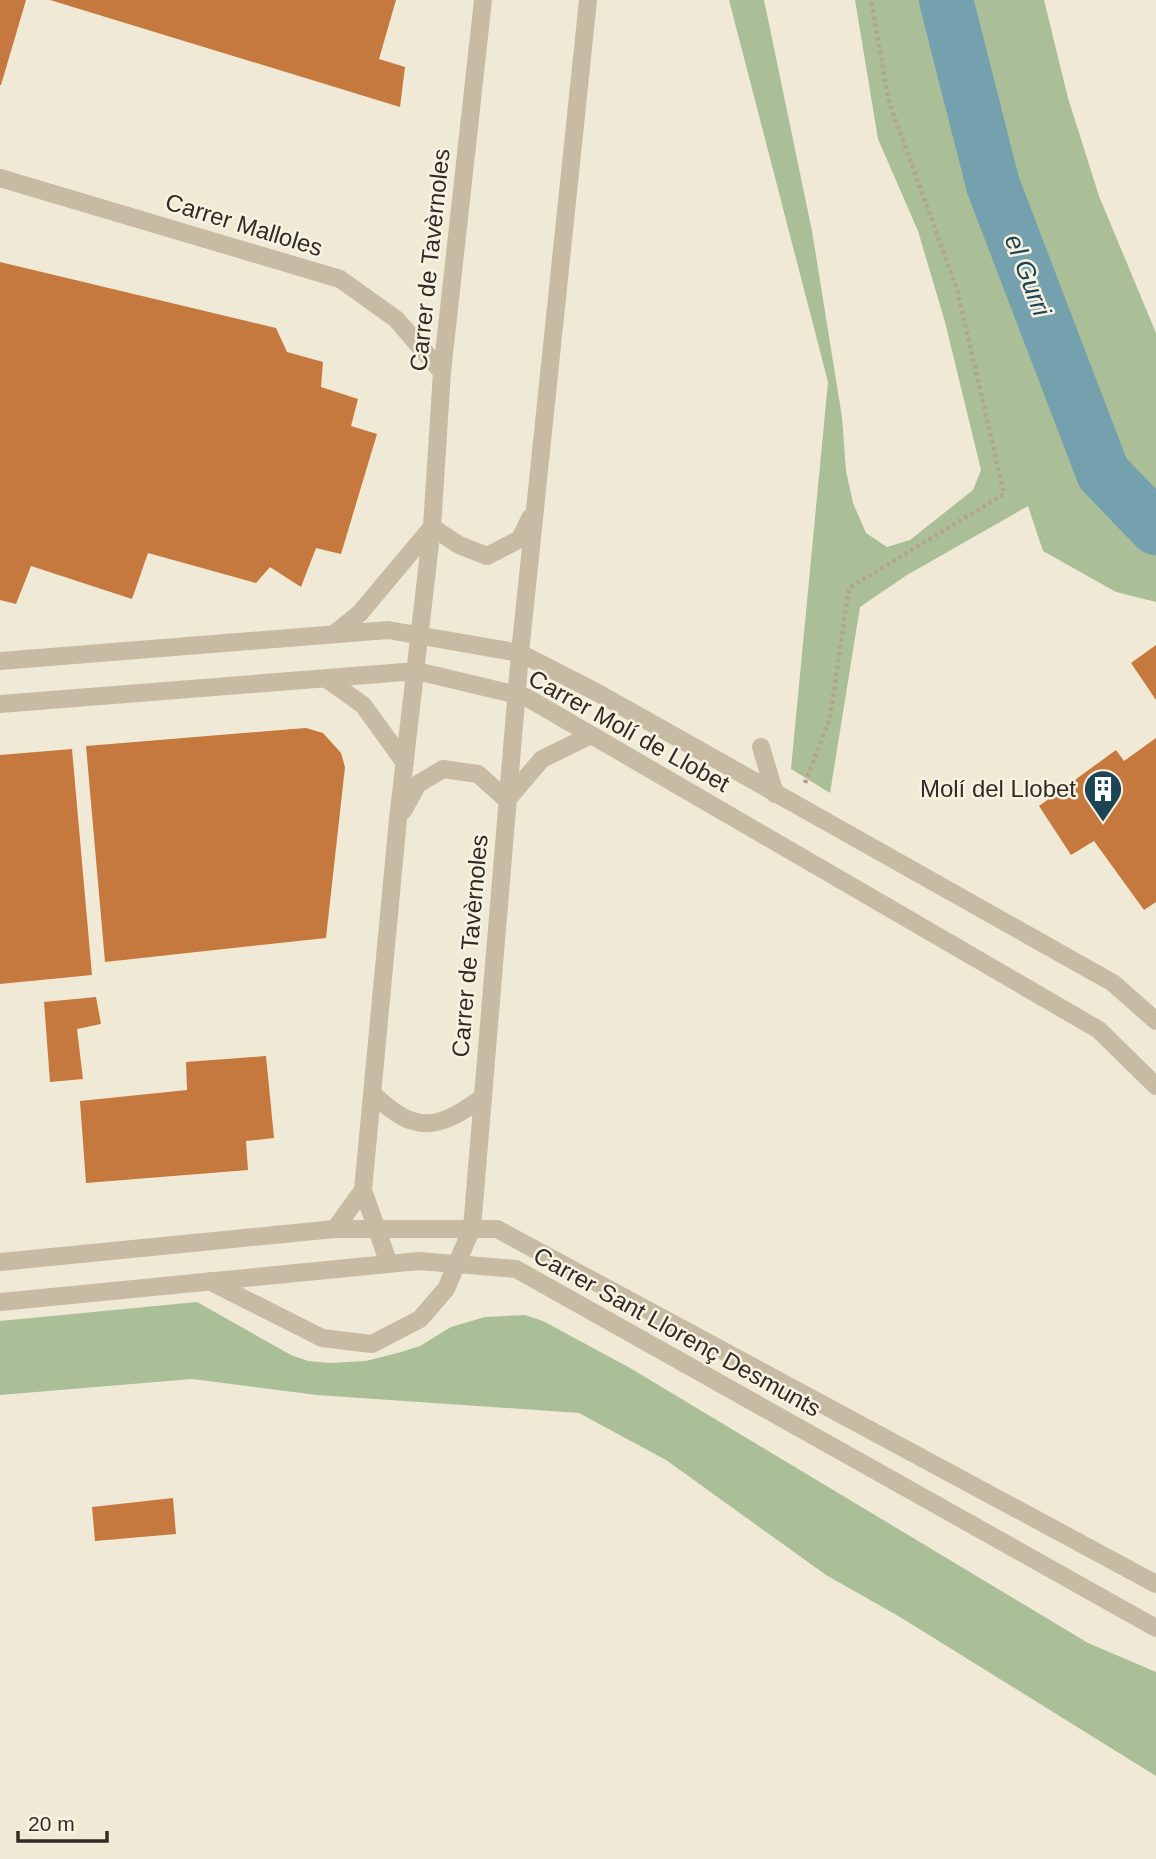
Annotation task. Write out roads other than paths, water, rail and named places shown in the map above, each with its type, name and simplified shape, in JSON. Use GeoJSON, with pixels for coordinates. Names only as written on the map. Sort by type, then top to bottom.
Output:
{"type":"FeatureCollection","features":[{"type":"Feature","properties":{"kind":"street","name":"Carrer de Tavèrnoles"},"geometry":{"type":"LineString","coordinates":[[389,1264],[363,1190],[398,819],[432,527],[442,372],[483,0]]}},
{"type":"Feature","properties":{"kind":"street","name":"Carrer de Tavèrnoles"},"geometry":{"type":"LineString","coordinates":[[209,1282],[322,1338],[372,1344],[420,1319],[446,1289],[472,1228],[516,694],[588,0]]}},
{"type":"Feature","properties":{"kind":"street","name":"Carrer Malloles"},"geometry":{"type":"LineString","coordinates":[[0,178],[340,279],[396,319],[442,372]]}},
{"type":"Feature","properties":{"kind":"street","name":"Carrer de Tavèrnoles"},"geometry":{"type":"LineString","coordinates":[[432,527],[459,545],[487,556],[520,539],[535,509]]}},
{"type":"Feature","properties":{"kind":"street"},"geometry":{"type":"LineString","coordinates":[[334,634],[360,613],[432,527]]}},
{"type":"Feature","properties":{"kind":"street","name":"Carrer Molí de Llobet"},"geometry":{"type":"LineString","coordinates":[[0,661],[388,629],[520,653],[1113,983],[1156,1021]]}},
{"type":"Feature","properties":{"kind":"street","name":"Carrer Molí de Llobet"},"geometry":{"type":"LineString","coordinates":[[0,704],[417,671],[526,697],[1099,1030],[1156,1086]]}},
{"type":"Feature","properties":{"kind":"street"},"geometry":{"type":"LineString","coordinates":[[324,678],[363,705],[405,763]]}},
{"type":"Feature","properties":{"kind":"street"},"geometry":{"type":"LineString","coordinates":[[507,800],[542,759],[591,735]]}},
{"type":"Feature","properties":{"kind":"street"},"geometry":{"type":"LineString","coordinates":[[761,747],[775,793]]}},
{"type":"Feature","properties":{"kind":"street","name":"Carrer de Tavèrnoles"},"geometry":{"type":"LineString","coordinates":[[398,819],[418,784],[443,769],[478,774],[507,800]]}},
{"type":"Feature","properties":{"kind":"street"},"geometry":{"type":"LineString","coordinates":[[373,1094],[393,1113],[412,1123],[434,1122],[462,1113],[483,1097]]}},
{"type":"Feature","properties":{"kind":"street","name":"Carrer de Tavèrnoles"},"geometry":{"type":"LineString","coordinates":[[335,1229],[363,1190]]}},
{"type":"Feature","properties":{"kind":"street","name":"Carrer Sant Llorenç Desmunts"},"geometry":{"type":"LineString","coordinates":[[0,1262],[335,1229],[497,1228],[1156,1584]]}},
{"type":"Feature","properties":{"kind":"street","name":"Carrer Sant Llorenç Desmunts"},"geometry":{"type":"LineString","coordinates":[[0,1302],[419,1261],[516,1269],[1156,1629]]}},
{"type":"Feature","properties":{"kind":"waterway","name":"el Gurri"},"geometry":{"type":"LineString","coordinates":[[946,0],[993,185],[1103,473],[1156,528]]}},
{"type":"Feature","properties":{"kind":"place","name":"Molí del Llobet"},"geometry":{"type":"Point","coordinates":[1103,823]}}]}
